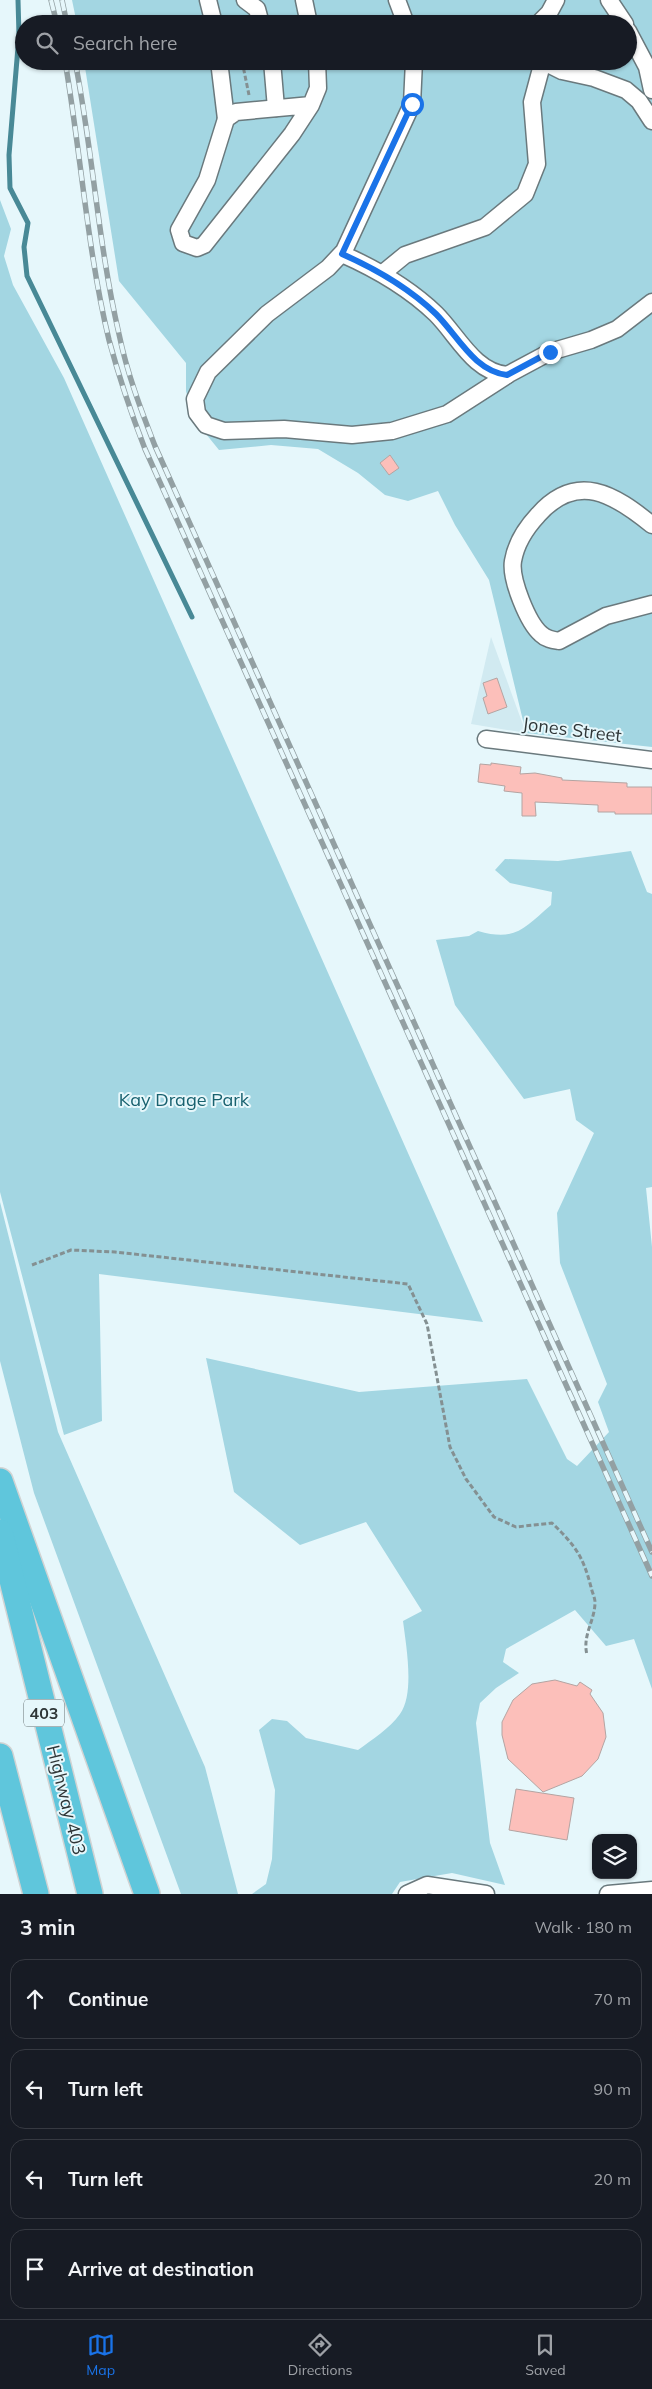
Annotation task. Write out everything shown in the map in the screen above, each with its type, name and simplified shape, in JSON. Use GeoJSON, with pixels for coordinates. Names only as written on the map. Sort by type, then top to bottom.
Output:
{"type":"FeatureCollection","features":[{"type":"Feature","properties":{"kind":"highway"},"geometry":{"type":"LineString","coordinates":[[0,1481],[147,1894]]}},
{"type":"Feature","properties":{"kind":"highway","name":"Highway 403"},"geometry":{"type":"LineString","coordinates":[[0,1532],[90,1894]]}},
{"type":"Feature","properties":{"kind":"highway"},"geometry":{"type":"LineString","coordinates":[[0,1756],[36,1894]]}},
{"type":"Feature","properties":{"kind":"street"},"geometry":{"type":"LineString","coordinates":[[208,0],[212,15]]}},
{"type":"Feature","properties":{"kind":"street"},"geometry":{"type":"LineString","coordinates":[[245,0],[257,9],[259,15]]}},
{"type":"Feature","properties":{"kind":"street"},"geometry":{"type":"LineString","coordinates":[[304,0],[307,15]]}},
{"type":"Feature","properties":{"kind":"street"},"geometry":{"type":"LineString","coordinates":[[397,0],[404,15]]}},
{"type":"Feature","properties":{"kind":"street"},"geometry":{"type":"LineString","coordinates":[[548,15],[556,0]]}},
{"type":"Feature","properties":{"kind":"street"},"geometry":{"type":"LineString","coordinates":[[609,0],[619,15]]}},
{"type":"Feature","properties":{"kind":"street"},"geometry":{"type":"LineString","coordinates":[[637,48],[647,67],[652,90]]}},
{"type":"Feature","properties":{"kind":"street"},"geometry":{"type":"LineString","coordinates":[[220,70],[226,119],[207,180],[179,230],[183,243],[197,248],[204,246],[292,134],[318,88],[317,70]]}},
{"type":"Feature","properties":{"kind":"street"},"geometry":{"type":"LineString","coordinates":[[273,70],[276,108]]}},
{"type":"Feature","properties":{"kind":"street"},"geometry":{"type":"LineString","coordinates":[[414,70],[412,104],[342,254],[328,268],[267,314],[208,372],[195,399],[197,413],[206,425],[224,431],[284,429],[352,435],[392,431],[447,414],[507,375],[550,352],[591,340],[617,329],[652,302]]}},
{"type":"Feature","properties":{"kind":"street"},"geometry":{"type":"LineString","coordinates":[[383,273],[405,255],[486,226],[524,194],[537,164],[532,102],[540,70]]}},
{"type":"Feature","properties":{"kind":"street"},"geometry":{"type":"LineString","coordinates":[[560,70],[594,78],[626,90],[639,101],[652,121]]}},
{"type":"Feature","properties":{"kind":"street"},"geometry":{"type":"LineString","coordinates":[[226,119],[236,112],[310,105]]}},
{"type":"Feature","properties":{"kind":"street"},"geometry":{"type":"LineString","coordinates":[[342,254],[383,273],[436,314],[481,366],[507,375]]}},
{"type":"Feature","properties":{"kind":"street"},"geometry":{"type":"LineString","coordinates":[[652,525],[627,505],[612,496],[589,490],[566,493],[546,506],[532,521],[519,539],[512,563],[517,586],[526,612],[541,634],[549,639],[559,641],[606,616],[652,604]]}},
{"type":"Feature","properties":{"kind":"street","name":"Jones Street"},"geometry":{"type":"LineString","coordinates":[[486,739],[652,760]]}},
{"type":"Feature","properties":{"kind":"street"},"geometry":{"type":"LineString","coordinates":[[407,1894],[426,1885],[486,1894]]}},
{"type":"Feature","properties":{"kind":"street"},"geometry":{"type":"LineString","coordinates":[[608,1894],[652,1890]]}},
{"type":"Feature","properties":{"kind":"path"},"geometry":{"type":"LineString","coordinates":[[244,70],[250,100],[255,110]]}},
{"type":"Feature","properties":{"kind":"path"},"geometry":{"type":"LineString","coordinates":[[32,1265],[70,1250],[115,1252],[408,1284],[427,1324],[450,1446],[466,1479],[494,1517],[516,1527],[552,1523],[573,1542],[586,1567],[595,1602],[586,1633],[585,1646],[587,1655]]}},
{"type":"Feature","properties":{"kind":"shaded area"},"geometry":{"type":"Polygon","coordinates":[[[491,637],[526,733],[471,724],[491,637]]]}},
{"type":"Feature","properties":{"kind":"green space"},"geometry":{"type":"Polygon","coordinates":[[[72,0],[652,0],[652,747],[526,733],[489,580],[455,525],[438,491],[408,501],[385,495],[358,473],[318,449],[271,445],[219,450],[193,418],[186,391],[186,363],[119,281],[85,70],[637,70],[637,15],[75,15],[72,0]]]}},
{"type":"Feature","properties":{"kind":"green space","name":"Kay Drage Park"},"geometry":{"type":"Polygon","coordinates":[[[0,200],[11,229],[4,256],[13,285],[64,378],[483,1322],[99,1274],[102,1421],[64,1435],[0,1192],[0,200]]]}},
{"type":"Feature","properties":{"kind":"green space"},"geometry":{"type":"Polygon","coordinates":[[[631,851],[647,892],[652,894],[652,1187],[646,1188],[652,1247],[652,1689],[634,1639],[606,1646],[575,1610],[506,1649],[503,1662],[519,1673],[496,1688],[480,1703],[476,1723],[490,1843],[505,1885],[452,1873],[400,1882],[392,1894],[252,1894],[266,1884],[272,1859],[275,1790],[259,1730],[272,1719],[287,1721],[306,1738],[358,1750],[375,1738],[396,1719],[405,1705],[408,1669],[403,1621],[422,1611],[366,1522],[300,1545],[234,1492],[206,1358],[359,1392],[527,1379],[567,1459],[577,1466],[609,1432],[598,1402],[607,1384],[560,1263],[557,1213],[594,1133],[576,1120],[570,1089],[524,1099],[455,1005],[436,940],[469,936],[478,931],[502,935],[511,934],[526,926],[551,905],[552,892],[510,883],[495,870],[505,859],[558,861],[631,851]]]}},
{"type":"Feature","properties":{"kind":"green space"},"geometry":{"type":"Polygon","coordinates":[[[0,1202],[58,1432],[205,1767],[238,1894],[181,1894],[34,1493],[0,1361],[0,1202]]]}},
{"type":"Feature","properties":{"kind":"building"},"geometry":{"type":"Polygon","coordinates":[[[390,455],[399,468],[389,475],[380,463],[390,455]]]}},
{"type":"Feature","properties":{"kind":"building"},"geometry":{"type":"Polygon","coordinates":[[[497,678],[507,707],[488,714],[483,698],[487,696],[483,683],[497,678]]]}},
{"type":"Feature","properties":{"kind":"building"},"geometry":{"type":"Polygon","coordinates":[[[491,763],[521,767],[520,774],[535,773],[562,778],[562,780],[627,783],[627,787],[652,787],[652,814],[615,814],[615,812],[598,812],[598,805],[535,802],[536,816],[522,816],[522,793],[504,791],[505,786],[478,782],[480,764],[491,765],[491,763]]]}},
{"type":"Feature","properties":{"kind":"building"},"geometry":{"type":"Polygon","coordinates":[[[555,1680],[577,1686],[580,1682],[592,1690],[590,1694],[603,1713],[606,1737],[598,1759],[582,1776],[543,1792],[508,1759],[502,1735],[502,1722],[513,1700],[532,1684],[555,1680]]]}},
{"type":"Feature","properties":{"kind":"building"},"geometry":{"type":"Polygon","coordinates":[[[516,1789],[574,1798],[567,1840],[509,1830],[516,1789]]]}},
{"type":"Feature","properties":{"kind":"waterway"},"geometry":{"type":"LineString","coordinates":[[18,0],[18,15]]}},
{"type":"Feature","properties":{"kind":"waterway"},"geometry":{"type":"LineString","coordinates":[[16,70],[9,155],[10,188],[28,223],[24,247],[27,276],[192,617]]}},
{"type":"Feature","properties":{"kind":"railway"},"geometry":{"type":"LineString","coordinates":[[51,0],[55,15]]}},
{"type":"Feature","properties":{"kind":"railway"},"geometry":{"type":"LineString","coordinates":[[62,0],[65,15]]}},
{"type":"Feature","properties":{"kind":"railway"},"geometry":{"type":"LineString","coordinates":[[66,70],[101,306],[117,368],[145,449],[652,1576]]}},
{"type":"Feature","properties":{"kind":"railway"},"geometry":{"type":"LineString","coordinates":[[77,70],[87,129],[106,266],[122,349],[155,446],[652,1552]]}},
{"type":"Feature","properties":{"kind":"route"},"geometry":{"type":"LineString","coordinates":[[412,104],[342,254],[383,273],[436,314],[481,366],[507,375],[550,352]]}}]}
